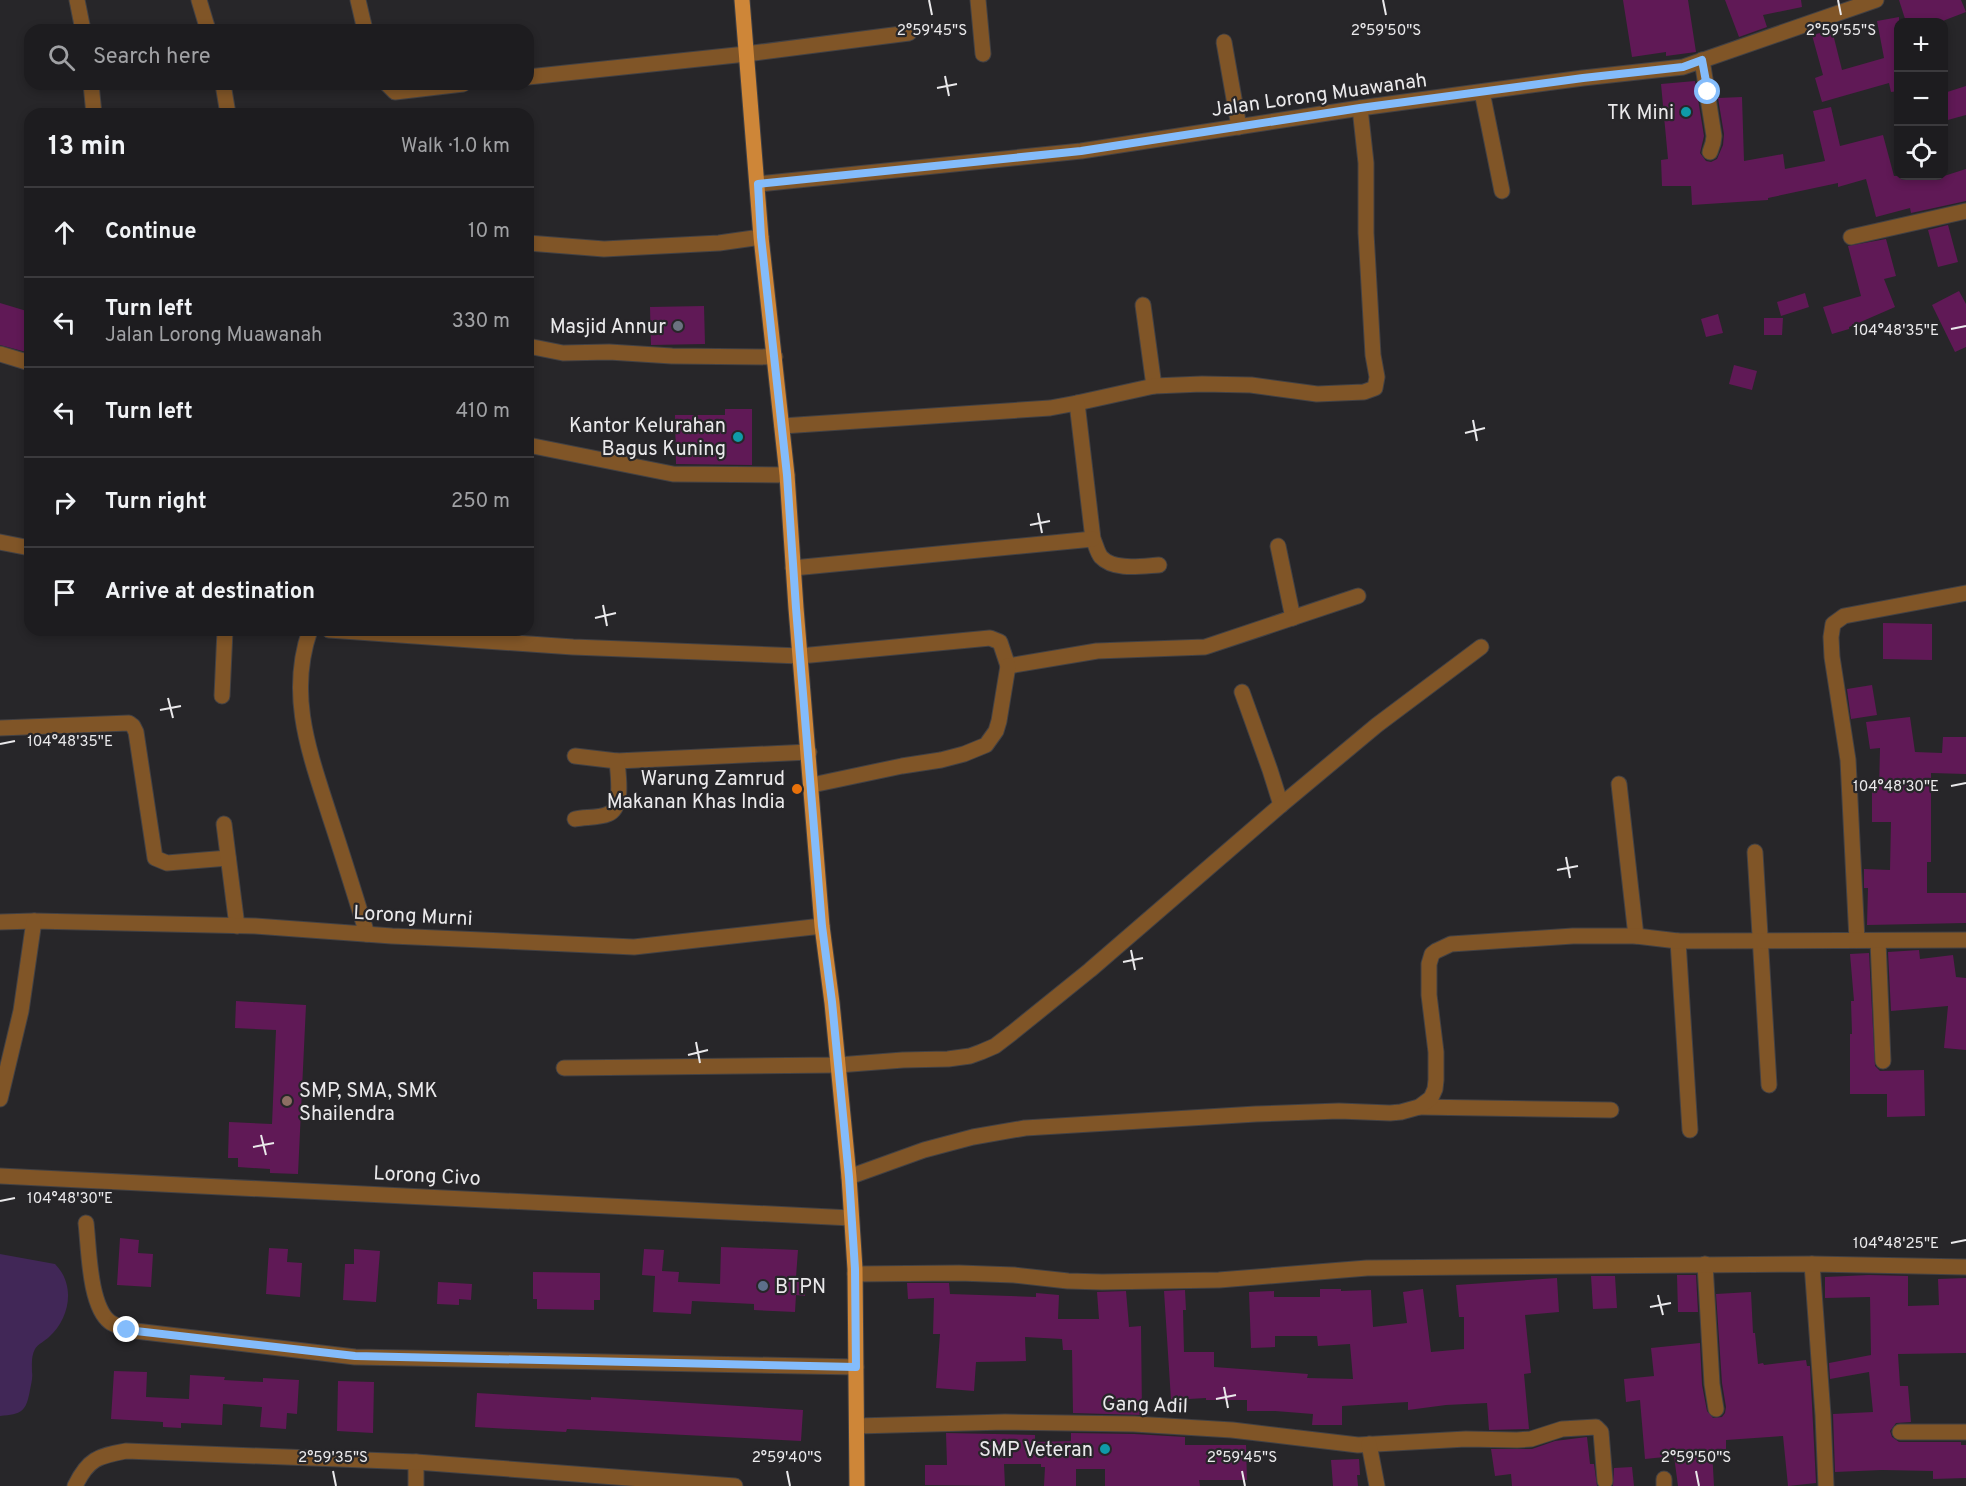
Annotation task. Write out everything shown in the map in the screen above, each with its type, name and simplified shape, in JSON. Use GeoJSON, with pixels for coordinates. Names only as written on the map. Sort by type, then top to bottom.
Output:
{"type":"FeatureCollection","features":[{"type":"Feature","properties":{"kind":"main road"},"geometry":{"type":"LineString","coordinates":[[742,0],[761,237],[787,475],[822,926],[849,1177],[855,1274],[857,1486]]}},
{"type":"Feature","properties":{"kind":"street"},"geometry":{"type":"LineString","coordinates":[[77,0],[81,24]]}},
{"type":"Feature","properties":{"kind":"street"},"geometry":{"type":"LineString","coordinates":[[199,0],[206,24]]}},
{"type":"Feature","properties":{"kind":"street"},"geometry":{"type":"LineString","coordinates":[[358,0],[364,24]]}},
{"type":"Feature","properties":{"kind":"street"},"geometry":{"type":"LineString","coordinates":[[978,0],[983,54]]}},
{"type":"Feature","properties":{"kind":"street","name":"Jalan Lorong Muawanah"},"geometry":{"type":"LineString","coordinates":[[758,184],[1081,151],[1360,108],[1683,67],[1876,0]]}},
{"type":"Feature","properties":{"kind":"street"},"geometry":{"type":"LineString","coordinates":[[534,76],[746,54],[909,33]]}},
{"type":"Feature","properties":{"kind":"street"},"geometry":{"type":"LineString","coordinates":[[1224,42],[1239,127]]}},
{"type":"Feature","properties":{"kind":"street"},"geometry":{"type":"LineString","coordinates":[[1702,60],[1714,136],[1710,152]]}},
{"type":"Feature","properties":{"kind":"street"},"geometry":{"type":"LineString","coordinates":[[92,90],[93,108]]}},
{"type":"Feature","properties":{"kind":"street"},"geometry":{"type":"LineString","coordinates":[[224,90],[227,108]]}},
{"type":"Feature","properties":{"kind":"street"},"geometry":{"type":"LineString","coordinates":[[393,90],[395,92],[412,90]]}},
{"type":"Feature","properties":{"kind":"street"},"geometry":{"type":"LineString","coordinates":[[1482,92],[1502,191]]}},
{"type":"Feature","properties":{"kind":"street"},"geometry":{"type":"LineString","coordinates":[[782,426],[1050,408],[1154,386],[1251,385],[1317,394],[1364,392],[1376,387],[1366,233],[1366,163],[1360,108]]}},
{"type":"Feature","properties":{"kind":"street"},"geometry":{"type":"LineString","coordinates":[[1851,237],[1966,212]]}},
{"type":"Feature","properties":{"kind":"street"},"geometry":{"type":"LineString","coordinates":[[534,243],[604,249],[719,243],[761,237]]}},
{"type":"Feature","properties":{"kind":"street"},"geometry":{"type":"LineString","coordinates":[[1143,305],[1154,386]]}},
{"type":"Feature","properties":{"kind":"street"},"geometry":{"type":"LineString","coordinates":[[534,347],[563,353],[609,352],[672,356],[775,357]]}},
{"type":"Feature","properties":{"kind":"street"},"geometry":{"type":"LineString","coordinates":[[0,354],[24,361]]}},
{"type":"Feature","properties":{"kind":"street"},"geometry":{"type":"LineString","coordinates":[[1077,404],[1093,539],[1101,556],[1108,562],[1128,566],[1159,565]]}},
{"type":"Feature","properties":{"kind":"street"},"geometry":{"type":"LineString","coordinates":[[534,446],[673,474],[787,475]]}},
{"type":"Feature","properties":{"kind":"street"},"geometry":{"type":"LineString","coordinates":[[793,568],[1093,539]]}},
{"type":"Feature","properties":{"kind":"street"},"geometry":{"type":"LineString","coordinates":[[0,542],[24,547]]}},
{"type":"Feature","properties":{"kind":"street"},"geometry":{"type":"LineString","coordinates":[[1278,546],[1293,618]]}},
{"type":"Feature","properties":{"kind":"street"},"geometry":{"type":"LineString","coordinates":[[1857,940],[1848,760],[1832,657],[1832,626],[1835,621],[1844,616],[1966,593]]}},
{"type":"Feature","properties":{"kind":"street"},"geometry":{"type":"LineString","coordinates":[[1008,666],[1097,651],[1205,647],[1358,596]]}},
{"type":"Feature","properties":{"kind":"street"},"geometry":{"type":"LineString","coordinates":[[222,696],[225,636]]}},
{"type":"Feature","properties":{"kind":"street"},"geometry":{"type":"LineString","coordinates":[[308,636],[300,665],[300,702],[304,726],[313,762],[367,934]]}},
{"type":"Feature","properties":{"kind":"street"},"geometry":{"type":"LineString","coordinates":[[416,636],[562,646],[800,656],[983,638],[1000,642],[1008,666],[996,731],[986,745],[941,760],[812,785]]}},
{"type":"Feature","properties":{"kind":"street"},"geometry":{"type":"LineString","coordinates":[[564,1068],[838,1065],[961,1058],[995,1046],[1090,970],[1377,725],[1481,647]]}},
{"type":"Feature","properties":{"kind":"street"},"geometry":{"type":"LineString","coordinates":[[1242,692],[1281,805]]}},
{"type":"Feature","properties":{"kind":"street"},"geometry":{"type":"LineString","coordinates":[[0,728],[129,723],[136,732],[155,858],[167,863],[228,858]]}},
{"type":"Feature","properties":{"kind":"street"},"geometry":{"type":"LineString","coordinates":[[575,756],[617,761],[809,753]]}},
{"type":"Feature","properties":{"kind":"street"},"geometry":{"type":"LineString","coordinates":[[575,819],[609,814],[616,808],[620,791],[617,761]]}},
{"type":"Feature","properties":{"kind":"street"},"geometry":{"type":"LineString","coordinates":[[1619,784],[1636,936]]}},
{"type":"Feature","properties":{"kind":"street"},"geometry":{"type":"LineString","coordinates":[[224,824],[237,926]]}},
{"type":"Feature","properties":{"kind":"street"},"geometry":{"type":"LineString","coordinates":[[1755,852],[1769,1085]]}},
{"type":"Feature","properties":{"kind":"street"},"geometry":{"type":"LineString","coordinates":[[0,1099],[21,1011],[34,921]]}},
{"type":"Feature","properties":{"kind":"street","name":"Lorong Murni"},"geometry":{"type":"LineString","coordinates":[[0,922],[237,926],[634,947],[822,926]]}},
{"type":"Feature","properties":{"kind":"street"},"geometry":{"type":"LineString","coordinates":[[1419,1107],[1431,1098],[1436,1080],[1436,1052],[1428,973],[1430,959],[1436,951],[1451,944],[1573,936],[1636,936],[1678,941],[1966,940]]}},
{"type":"Feature","properties":{"kind":"street"},"geometry":{"type":"LineString","coordinates":[[1678,941],[1690,1130]]}},
{"type":"Feature","properties":{"kind":"street"},"geometry":{"type":"LineString","coordinates":[[1878,941],[1883,1061]]}},
{"type":"Feature","properties":{"kind":"street"},"geometry":{"type":"LineString","coordinates":[[849,1177],[924,1150],[973,1137],[1025,1128],[1244,1115],[1390,1113],[1419,1107],[1611,1110]]}},
{"type":"Feature","properties":{"kind":"street","name":"Lorong Civo"},"geometry":{"type":"LineString","coordinates":[[0,1176],[851,1218]]}},
{"type":"Feature","properties":{"kind":"street"},"geometry":{"type":"LineString","coordinates":[[86,1223],[95,1297],[100,1310],[110,1322],[127,1330],[355,1356],[856,1367]]}},
{"type":"Feature","properties":{"kind":"street"},"geometry":{"type":"LineString","coordinates":[[855,1274],[959,1273],[1102,1282],[1220,1280],[1366,1268],[1705,1264],[1966,1267]]}},
{"type":"Feature","properties":{"kind":"street"},"geometry":{"type":"LineString","coordinates":[[1705,1264],[1712,1384],[1716,1409]]}},
{"type":"Feature","properties":{"kind":"street"},"geometry":{"type":"LineString","coordinates":[[1812,1264],[1826,1486]]}},
{"type":"Feature","properties":{"kind":"street","name":"Gang Adil"},"geometry":{"type":"LineString","coordinates":[[857,1426],[1005,1422],[1134,1424],[1232,1430],[1358,1445],[1466,1439],[1524,1439],[1562,1429],[1596,1426],[1600,1428],[1603,1438],[1605,1481]]}},
{"type":"Feature","properties":{"kind":"street"},"geometry":{"type":"LineString","coordinates":[[1900,1432],[1966,1432]]}},
{"type":"Feature","properties":{"kind":"street"},"geometry":{"type":"LineString","coordinates":[[1369,1444],[1377,1486]]}},
{"type":"Feature","properties":{"kind":"street"},"geometry":{"type":"LineString","coordinates":[[75,1486],[89,1462],[104,1455],[126,1451],[416,1462],[735,1486]]}},
{"type":"Feature","properties":{"kind":"street"},"geometry":{"type":"LineString","coordinates":[[416,1462],[416,1486]]}},
{"type":"Feature","properties":{"kind":"shaded area"},"geometry":{"type":"Polygon","coordinates":[[[0,1254],[55,1264],[62,1272],[66,1282],[68,1301],[62,1321],[35,1349],[32,1361],[32,1381],[25,1407],[18,1413],[0,1416],[0,1254]]]}},
{"type":"Feature","properties":{"kind":"building"},"geometry":{"type":"Polygon","coordinates":[[[1623,0],[1688,0],[1696,52],[1666,56],[1666,52],[1632,57],[1623,0]]]}},
{"type":"Feature","properties":{"kind":"building"},"geometry":{"type":"Polygon","coordinates":[[[1725,0],[1801,0],[1802,7],[1763,15],[1767,27],[1739,37],[1725,0]]]}},
{"type":"Feature","properties":{"kind":"building"},"geometry":{"type":"Polygon","coordinates":[[[1899,0],[1961,0],[1966,12],[1948,19],[1905,18],[1899,0]]]}},
{"type":"Feature","properties":{"kind":"building"},"geometry":{"type":"Polygon","coordinates":[[[1899,17],[1894,18],[1894,92],[1891,92],[1889,83],[1822,102],[1815,78],[1823,75],[1812,35],[1832,30],[1842,70],[1884,58],[1877,21],[1899,17]]]}},
{"type":"Feature","properties":{"kind":"building"},"geometry":{"type":"Polygon","coordinates":[[[1695,81],[1704,136],[1700,153],[1706,161],[1711,162],[1717,159],[1723,145],[1724,134],[1718,98],[1742,97],[1744,161],[1783,154],[1785,169],[1825,161],[1813,111],[1831,107],[1840,146],[1883,135],[1894,180],[1948,180],[1948,175],[1966,169],[1966,201],[1911,213],[1910,208],[1876,217],[1866,179],[1838,187],[1838,183],[1768,198],[1768,200],[1692,205],[1691,186],[1662,186],[1661,160],[1668,159],[1661,84],[1695,81]]]}},
{"type":"Feature","properties":{"kind":"building"},"geometry":{"type":"Polygon","coordinates":[[[1966,86],[1966,115],[1948,120],[1948,92],[1966,86]]]}},
{"type":"Feature","properties":{"kind":"building"},"geometry":{"type":"Polygon","coordinates":[[[1948,225],[1958,262],[1938,267],[1928,230],[1948,225]]]}},
{"type":"Feature","properties":{"kind":"building"},"geometry":{"type":"Polygon","coordinates":[[[1886,239],[1896,276],[1884,279],[1895,307],[1849,327],[1849,329],[1832,334],[1823,307],[1861,296],[1848,246],[1886,239]]]}},
{"type":"Feature","properties":{"kind":"building"},"geometry":{"type":"Polygon","coordinates":[[[1959,291],[1966,304],[1966,347],[1955,352],[1932,305],[1959,291]]]}},
{"type":"Feature","properties":{"kind":"building"},"geometry":{"type":"Polygon","coordinates":[[[1805,293],[1809,307],[1781,316],[1777,302],[1805,293]]]}},
{"type":"Feature","properties":{"kind":"building"},"geometry":{"type":"Polygon","coordinates":[[[0,303],[24,310],[24,351],[0,345],[0,303]]]}},
{"type":"Feature","properties":{"kind":"building","name":"Masjid Annur"},"geometry":{"type":"Polygon","coordinates":[[[704,306],[705,344],[651,345],[650,307],[704,306]]]}},
{"type":"Feature","properties":{"kind":"building"},"geometry":{"type":"Polygon","coordinates":[[[1718,314],[1723,333],[1706,337],[1701,319],[1718,314]]]}},
{"type":"Feature","properties":{"kind":"building"},"geometry":{"type":"Polygon","coordinates":[[[1764,318],[1783,318],[1782,335],[1764,335],[1764,318]]]}},
{"type":"Feature","properties":{"kind":"building"},"geometry":{"type":"Polygon","coordinates":[[[1734,365],[1757,371],[1752,390],[1729,384],[1734,365]]]}},
{"type":"Feature","properties":{"kind":"building"},"geometry":{"type":"Polygon","coordinates":[[[725,409],[752,409],[752,465],[676,464],[675,415],[725,415],[725,409]]]}},
{"type":"Feature","properties":{"kind":"building"},"geometry":{"type":"Polygon","coordinates":[[[1883,623],[1932,624],[1932,660],[1883,659],[1883,623]]]}},
{"type":"Feature","properties":{"kind":"building"},"geometry":{"type":"Polygon","coordinates":[[[1872,685],[1877,715],[1851,719],[1847,689],[1872,685]]]}},
{"type":"Feature","properties":{"kind":"building"},"geometry":{"type":"Polygon","coordinates":[[[1910,717],[1915,752],[1942,753],[1943,737],[1966,737],[1966,774],[1931,773],[1931,862],[1927,862],[1927,893],[1966,893],[1966,923],[1867,925],[1868,888],[1864,888],[1864,869],[1890,870],[1891,822],[1872,822],[1872,790],[1879,790],[1880,748],[1870,749],[1866,722],[1910,717]]]}},
{"type":"Feature","properties":{"kind":"building"},"geometry":{"type":"Polygon","coordinates":[[[1919,950],[1920,959],[1953,955],[1956,977],[1966,978],[1966,1050],[1944,1048],[1948,1006],[1891,1011],[1888,952],[1919,950]]]}},
{"type":"Feature","properties":{"kind":"building"},"geometry":{"type":"Polygon","coordinates":[[[1869,953],[1875,1066],[1880,1071],[1924,1070],[1925,1116],[1887,1117],[1887,1094],[1850,1094],[1851,1001],[1854,1001],[1850,954],[1869,953]]]}},
{"type":"Feature","properties":{"kind":"building","name":"SMP, SMA, SMK Shailendra"},"geometry":{"type":"Polygon","coordinates":[[[236,1001],[306,1005],[298,1174],[270,1173],[270,1169],[238,1167],[238,1158],[228,1158],[229,1122],[272,1124],[276,1030],[235,1028],[236,1001]]]}},
{"type":"Feature","properties":{"kind":"building"},"geometry":{"type":"Polygon","coordinates":[[[120,1238],[139,1240],[138,1253],[153,1254],[151,1287],[117,1285],[120,1238]]]}},
{"type":"Feature","properties":{"kind":"building","name":"BTPN"},"geometry":{"type":"Polygon","coordinates":[[[721,1247],[798,1250],[796,1277],[806,1277],[805,1296],[796,1295],[795,1312],[754,1310],[754,1304],[692,1301],[691,1314],[653,1312],[655,1276],[642,1275],[644,1249],[664,1250],[662,1271],[679,1272],[678,1282],[720,1284],[721,1247]]]}},
{"type":"Feature","properties":{"kind":"building"},"geometry":{"type":"Polygon","coordinates":[[[269,1248],[288,1249],[287,1262],[302,1263],[300,1297],[266,1294],[269,1248]]]}},
{"type":"Feature","properties":{"kind":"building"},"geometry":{"type":"Polygon","coordinates":[[[354,1249],[380,1251],[376,1302],[343,1300],[345,1264],[354,1264],[354,1249]]]}},
{"type":"Feature","properties":{"kind":"building"},"geometry":{"type":"Polygon","coordinates":[[[533,1272],[600,1273],[600,1300],[594,1300],[594,1310],[537,1309],[537,1299],[533,1299],[533,1272]]]}},
{"type":"Feature","properties":{"kind":"building"},"geometry":{"type":"Polygon","coordinates":[[[1677,1275],[1696,1275],[1698,1312],[1678,1312],[1677,1275]]]}},
{"type":"Feature","properties":{"kind":"building"},"geometry":{"type":"Polygon","coordinates":[[[1591,1276],[1615,1276],[1617,1308],[1593,1309],[1591,1276]]]}},
{"type":"Feature","properties":{"kind":"building"},"geometry":{"type":"Polygon","coordinates":[[[1908,1276],[1908,1306],[1939,1305],[1938,1279],[1966,1278],[1966,1353],[1898,1354],[1900,1386],[1908,1386],[1911,1422],[1896,1423],[1890,1431],[1892,1437],[1899,1442],[1961,1442],[1961,1445],[1966,1445],[1966,1478],[1933,1479],[1933,1471],[1835,1472],[1833,1414],[1873,1412],[1869,1372],[1830,1379],[1829,1363],[1871,1355],[1870,1297],[1825,1298],[1825,1277],[1908,1276]]]}},
{"type":"Feature","properties":{"kind":"building"},"geometry":{"type":"Polygon","coordinates":[[[1557,1278],[1559,1312],[1525,1315],[1531,1373],[1524,1374],[1529,1429],[1489,1430],[1487,1403],[1408,1410],[1408,1402],[1342,1406],[1342,1425],[1312,1425],[1313,1414],[1247,1411],[1247,1400],[1206,1400],[1206,1398],[1171,1400],[1164,1291],[1185,1290],[1184,1352],[1214,1352],[1214,1367],[1308,1374],[1307,1378],[1353,1379],[1350,1344],[1318,1346],[1317,1336],[1275,1336],[1275,1347],[1251,1348],[1249,1292],[1274,1291],[1274,1297],[1320,1297],[1320,1289],[1371,1290],[1373,1327],[1407,1323],[1403,1292],[1423,1289],[1431,1352],[1464,1349],[1464,1317],[1459,1317],[1456,1285],[1557,1278]]]}},
{"type":"Feature","properties":{"kind":"building"},"geometry":{"type":"Polygon","coordinates":[[[438,1282],[472,1284],[471,1300],[459,1299],[459,1305],[437,1304],[438,1282]]]}},
{"type":"Feature","properties":{"kind":"building"},"geometry":{"type":"Polygon","coordinates":[[[907,1283],[949,1283],[950,1294],[1036,1297],[1036,1293],[1059,1295],[1058,1319],[1099,1319],[1097,1292],[1126,1291],[1129,1327],[1141,1326],[1142,1415],[1073,1413],[1072,1350],[1063,1350],[1062,1339],[1025,1337],[1026,1361],[976,1362],[974,1391],[936,1388],[940,1334],[933,1334],[934,1298],[908,1299],[907,1283]]]}},
{"type":"Feature","properties":{"kind":"building"},"geometry":{"type":"Polygon","coordinates":[[[1751,1292],[1753,1333],[1755,1333],[1758,1364],[1806,1360],[1807,1366],[1810,1366],[1816,1483],[1788,1486],[1783,1436],[1726,1440],[1726,1449],[1712,1450],[1714,1486],[1678,1486],[1674,1456],[1645,1459],[1640,1400],[1626,1402],[1624,1379],[1654,1376],[1651,1348],[1700,1343],[1702,1385],[1707,1411],[1713,1418],[1722,1417],[1726,1407],[1722,1383],[1716,1294],[1751,1292]]]}},
{"type":"Feature","properties":{"kind":"building"},"geometry":{"type":"Polygon","coordinates":[[[114,1371],[147,1372],[146,1397],[189,1399],[190,1375],[263,1382],[263,1378],[299,1380],[297,1414],[287,1413],[286,1429],[260,1427],[262,1407],[223,1404],[222,1425],[181,1423],[181,1428],[163,1427],[163,1422],[111,1419],[114,1371]]]}},
{"type":"Feature","properties":{"kind":"building"},"geometry":{"type":"Polygon","coordinates":[[[338,1381],[374,1382],[373,1433],[337,1431],[338,1381]]]}},
{"type":"Feature","properties":{"kind":"building"},"geometry":{"type":"Polygon","coordinates":[[[477,1393],[591,1400],[591,1397],[803,1410],[801,1441],[567,1429],[566,1432],[475,1427],[477,1393]]]}},
{"type":"Feature","properties":{"kind":"building"},"geometry":{"type":"Polygon","coordinates":[[[946,1433],[1035,1435],[1035,1442],[1071,1441],[1071,1433],[1134,1434],[1185,1437],[1185,1445],[1246,1445],[1247,1480],[1199,1480],[1200,1486],[1105,1486],[1105,1469],[1076,1469],[1076,1486],[1044,1486],[1045,1467],[1041,1467],[1041,1464],[1004,1464],[1005,1486],[925,1485],[925,1465],[947,1465],[946,1433]]]}},
{"type":"Feature","properties":{"kind":"building"},"geometry":{"type":"Polygon","coordinates":[[[1587,1437],[1590,1464],[1594,1464],[1597,1486],[1512,1486],[1511,1474],[1495,1476],[1491,1449],[1532,1449],[1555,1441],[1587,1437]]]}},
{"type":"Feature","properties":{"kind":"building"},"geometry":{"type":"Polygon","coordinates":[[[1359,1459],[1358,1486],[1333,1486],[1331,1460],[1359,1459]]]}},
{"type":"Feature","properties":{"kind":"building"},"geometry":{"type":"Polygon","coordinates":[[[1632,1467],[1634,1486],[1613,1486],[1614,1468],[1632,1467]]]}},
{"type":"Feature","properties":{"kind":"place","name":"TK Mini"},"geometry":{"type":"Point","coordinates":[1686,112]}},
{"type":"Feature","properties":{"kind":"place","name":"Masjid Annur"},"geometry":{"type":"Point","coordinates":[678,326]}},
{"type":"Feature","properties":{"kind":"place","name":"Kantor Kelurahan Bagus Kuning"},"geometry":{"type":"Point","coordinates":[738,437]}},
{"type":"Feature","properties":{"kind":"place","name":"Warung Zamrud Makanan Khas India"},"geometry":{"type":"Point","coordinates":[797,789]}},
{"type":"Feature","properties":{"kind":"place","name":"SMP, SMA, SMK Shailendra"},"geometry":{"type":"Point","coordinates":[287,1101]}},
{"type":"Feature","properties":{"kind":"place","name":"BTPN"},"geometry":{"type":"Point","coordinates":[763,1286]}},
{"type":"Feature","properties":{"kind":"place","name":"SMP Veteran"},"geometry":{"type":"Point","coordinates":[1105,1449]}},
{"type":"Feature","properties":{"kind":"route"},"geometry":{"type":"LineString","coordinates":[[127,1330],[355,1356],[856,1367],[855,1269],[849,1177],[832,1002],[822,926],[787,475],[761,237],[758,184],[1081,151],[1360,108],[1683,67],[1702,60],[1708,92]]}}]}
